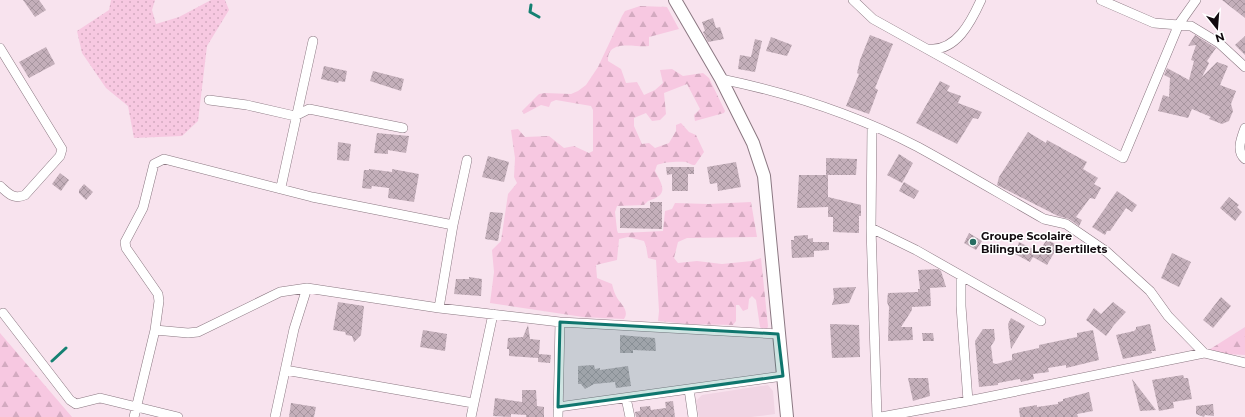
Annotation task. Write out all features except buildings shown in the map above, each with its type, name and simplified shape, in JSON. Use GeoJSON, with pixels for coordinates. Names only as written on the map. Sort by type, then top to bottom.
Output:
{"type":"FeatureCollection","features":[{"type":"Feature","properties":{"kind":"main road"},"geometry":{"type":"LineString","coordinates":[[674,0],[721,79],[754,144],[764,176],[787,417]]}},
{"type":"Feature","properties":{"kind":"street"},"geometry":{"type":"LineString","coordinates":[[853,0],[873,19],[1123,158],[1179,24],[1196,0]]}},
{"type":"Feature","properties":{"kind":"street"},"geometry":{"type":"LineString","coordinates":[[926,49],[942,48],[955,41],[976,11],[981,0]]}},
{"type":"Feature","properties":{"kind":"street"},"geometry":{"type":"LineString","coordinates":[[1100,0],[1154,23],[1190,26],[1219,43],[1245,67]]}},
{"type":"Feature","properties":{"kind":"street"},"geometry":{"type":"LineString","coordinates":[[281,187],[295,116],[313,41]]}},
{"type":"Feature","properties":{"kind":"street"},"geometry":{"type":"LineString","coordinates":[[0,48],[62,149],[60,156],[25,195],[20,197],[10,196],[0,186]]}},
{"type":"Feature","properties":{"kind":"street"},"geometry":{"type":"LineString","coordinates":[[721,79],[764,88],[818,104],[872,126],[917,147],[1044,219],[1066,224],[1107,252],[1150,291],[1168,316],[1204,352]]}},
{"type":"Feature","properties":{"kind":"street"},"geometry":{"type":"LineString","coordinates":[[209,100],[247,105],[295,116],[309,110],[403,128]]}},
{"type":"Feature","properties":{"kind":"street"},"geometry":{"type":"LineString","coordinates":[[872,126],[872,228],[877,417]]}},
{"type":"Feature","properties":{"kind":"street"},"geometry":{"type":"LineString","coordinates":[[1245,128],[1239,149],[1241,155],[1245,159]]}},
{"type":"Feature","properties":{"kind":"street"},"geometry":{"type":"LineString","coordinates":[[134,417],[155,330],[159,301],[158,294],[126,248],[125,242],[143,208],[154,164],[164,159],[281,187],[312,197],[453,225]]}},
{"type":"Feature","properties":{"kind":"street"},"geometry":{"type":"LineString","coordinates":[[439,308],[453,225],[467,160]]}},
{"type":"Feature","properties":{"kind":"street"},"geometry":{"type":"LineString","coordinates":[[872,228],[916,250],[1041,321]]}},
{"type":"Feature","properties":{"kind":"street"},"geometry":{"type":"LineString","coordinates":[[961,276],[961,306],[968,401]]}},
{"type":"Feature","properties":{"kind":"street"},"geometry":{"type":"LineString","coordinates":[[155,330],[188,333],[198,332],[280,292],[307,288],[439,308],[560,322],[778,334]]}},
{"type":"Feature","properties":{"kind":"street"},"geometry":{"type":"LineString","coordinates":[[275,417],[294,329],[307,288]]}},
{"type":"Feature","properties":{"kind":"street"},"geometry":{"type":"LineString","coordinates":[[3,312],[70,400],[76,404],[100,398],[178,417]]}},
{"type":"Feature","properties":{"kind":"street"},"geometry":{"type":"LineString","coordinates":[[471,417],[493,314]]}},
{"type":"Feature","properties":{"kind":"street"},"geometry":{"type":"LineString","coordinates":[[558,417],[560,322]]}},
{"type":"Feature","properties":{"kind":"street"},"geometry":{"type":"LineString","coordinates":[[881,417],[968,401],[1204,352],[1245,364]]}},
{"type":"Feature","properties":{"kind":"street"},"geometry":{"type":"LineString","coordinates":[[285,370],[473,403]]}},
{"type":"Feature","properties":{"kind":"street"},"geometry":{"type":"LineString","coordinates":[[558,407],[783,376]]}},
{"type":"Feature","properties":{"kind":"street"},"geometry":{"type":"LineString","coordinates":[[689,389],[693,417]]}},
{"type":"Feature","properties":{"kind":"street"},"geometry":{"type":"LineString","coordinates":[[626,398],[630,417]]}},
{"type":"Feature","properties":{"kind":"highlighted area"},"geometry":{"type":"Polygon","coordinates":[[[560,322],[778,334],[783,376],[558,407],[560,322]]]}},
{"type":"Feature","properties":{"kind":"shaded area"},"geometry":{"type":"Polygon","coordinates":[[[768,385],[773,391],[775,414],[751,417],[699,417],[696,401],[702,395],[768,385]]]}},
{"type":"Feature","properties":{"kind":"green space"},"geometry":{"type":"Polygon","coordinates":[[[111,0],[155,0],[152,10],[156,24],[179,17],[211,0],[225,0],[229,10],[207,46],[198,121],[182,136],[134,138],[128,106],[106,88],[82,53],[77,31],[109,10],[111,0]]]}},
{"type":"Feature","properties":{"kind":"green space"},"geometry":{"type":"Polygon","coordinates":[[[640,6],[667,7],[679,29],[649,37],[649,46],[623,46],[612,49],[609,54],[608,61],[621,69],[626,83],[637,82],[644,95],[655,90],[663,83],[660,70],[672,69],[683,76],[703,73],[709,78],[725,111],[724,113],[695,121],[694,115],[700,109],[687,84],[664,93],[666,114],[660,120],[652,121],[646,113],[634,118],[634,126],[642,144],[649,143],[655,148],[669,143],[676,131],[676,125],[681,123],[689,132],[696,135],[704,152],[695,165],[686,162],[667,162],[657,165],[655,171],[662,186],[662,193],[644,205],[617,206],[615,212],[618,233],[663,231],[665,211],[672,209],[675,203],[708,204],[751,202],[757,237],[687,238],[678,242],[674,258],[678,263],[697,261],[722,264],[752,261],[761,258],[768,326],[767,329],[762,329],[760,327],[756,300],[752,296],[749,299],[748,309],[743,311],[739,305],[736,305],[736,321],[733,325],[687,324],[658,321],[659,311],[656,260],[648,258],[644,241],[628,237],[619,239],[617,260],[596,265],[597,278],[612,284],[616,296],[624,307],[626,316],[624,319],[583,317],[490,303],[494,272],[492,250],[501,241],[508,194],[517,183],[514,177],[515,158],[511,130],[518,129],[525,137],[549,136],[564,148],[574,146],[589,153],[593,151],[593,110],[591,106],[556,100],[551,102],[549,107],[541,105],[524,114],[522,111],[539,94],[571,94],[586,85],[598,67],[625,11],[640,6]]]}},
{"type":"Feature","properties":{"kind":"green space"},"geometry":{"type":"Polygon","coordinates":[[[1245,327],[1245,355],[1204,353],[1245,327]]]}},
{"type":"Feature","properties":{"kind":"green space"},"geometry":{"type":"Polygon","coordinates":[[[0,333],[72,417],[0,417],[0,333]]]}},
{"type":"Feature","properties":{"kind":"waterway"},"geometry":{"type":"LineString","coordinates":[[531,5],[530,12],[539,17]]}},
{"type":"Feature","properties":{"kind":"waterway"},"geometry":{"type":"LineString","coordinates":[[52,361],[66,348]]}},
{"type":"Feature","properties":{"kind":"place","name":"Groupe Scolaire Bilingue Les Bertillets"},"geometry":{"type":"Point","coordinates":[973,242]}}]}
